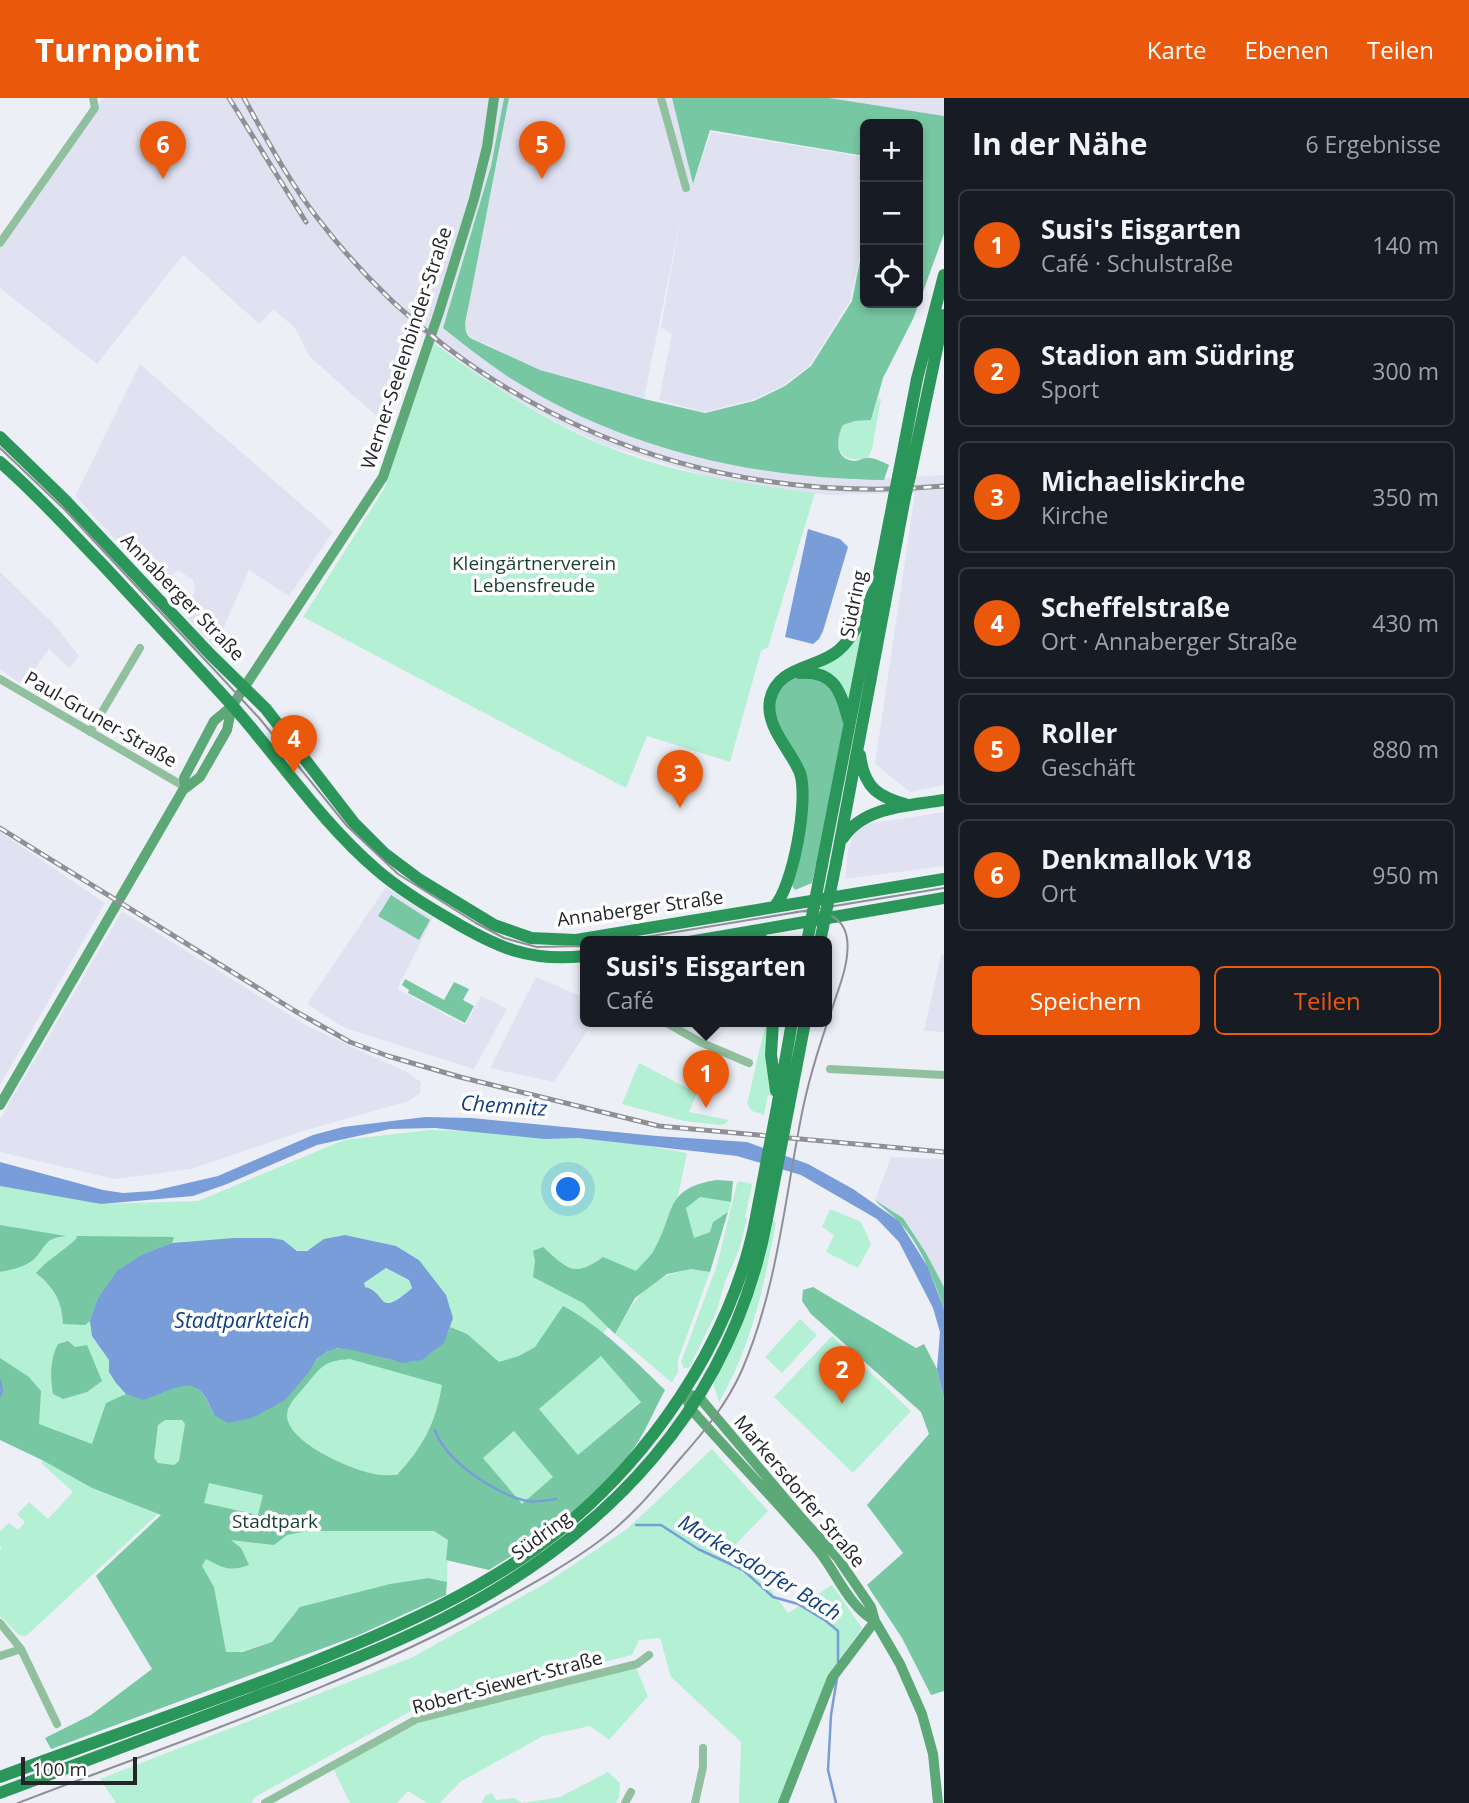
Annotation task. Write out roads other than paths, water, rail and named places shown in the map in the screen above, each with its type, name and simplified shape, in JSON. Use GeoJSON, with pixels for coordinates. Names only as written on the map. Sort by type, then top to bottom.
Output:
{"type":"FeatureCollection","features":[{"type":"Feature","properties":{"kind":"main road","name":"Werner-Seelenbinder-Straße"},"geometry":{"type":"LineString","coordinates":[[0,1105],[186,787],[200,777],[226,730],[238,696],[383,477],[474,199],[487,147],[495,98]]}},
{"type":"Feature","properties":{"kind":"main road","name":"Südring"},"geometry":{"type":"LineString","coordinates":[[821,936],[859,747],[918,379],[944,275]]}},
{"type":"Feature","properties":{"kind":"main road","name":"Südring"},"geometry":{"type":"LineString","coordinates":[[904,476],[944,315]]}},
{"type":"Feature","properties":{"kind":"main road","name":"Annaberger Straße"},"geometry":{"type":"LineString","coordinates":[[0,437],[65,500],[238,696],[345,839],[393,883],[446,918],[500,947],[543,958],[580,956]]}},
{"type":"Feature","properties":{"kind":"main road","name":"Annaberger Straße"},"geometry":{"type":"LineString","coordinates":[[0,462],[238,696],[286,732],[354,823],[384,853],[419,880],[506,931],[531,938],[580,939]]}},
{"type":"Feature","properties":{"kind":"main road","name":"Südring"},"geometry":{"type":"LineString","coordinates":[[808,936],[875,589],[900,497]]}},
{"type":"Feature","properties":{"kind":"main road"},"geometry":{"type":"LineString","coordinates":[[774,907],[781,900],[789,878],[804,798],[799,772],[773,725],[769,706],[774,690],[797,668],[821,662],[841,648],[855,629],[875,589]]}},
{"type":"Feature","properties":{"kind":"main road"},"geometry":{"type":"LineString","coordinates":[[789,674],[815,673],[832,682],[843,698],[849,723]]}},
{"type":"Feature","properties":{"kind":"main road"},"geometry":{"type":"LineString","coordinates":[[859,747],[862,771],[873,789],[890,800],[912,806]]}},
{"type":"Feature","properties":{"kind":"main road"},"geometry":{"type":"LineString","coordinates":[[841,764],[843,788],[848,801],[860,810],[876,813]]}},
{"type":"Feature","properties":{"kind":"main road"},"geometry":{"type":"LineString","coordinates":[[840,841],[855,822],[876,813],[944,800]]}},
{"type":"Feature","properties":{"kind":"main road"},"geometry":{"type":"LineString","coordinates":[[789,878],[797,892],[812,901]]}},
{"type":"Feature","properties":{"kind":"main road","name":"Annaberger Straße"},"geometry":{"type":"LineString","coordinates":[[599,936],[944,879]]}},
{"type":"Feature","properties":{"kind":"main road","name":"Annaberger Straße"},"geometry":{"type":"LineString","coordinates":[[724,936],[944,898]]}},
{"type":"Feature","properties":{"kind":"main road"},"geometry":{"type":"LineString","coordinates":[[748,932],[755,936]]}},
{"type":"Feature","properties":{"kind":"main road"},"geometry":{"type":"LineString","coordinates":[[773,1027],[772,1068],[783,1103]]}},
{"type":"Feature","properties":{"kind":"main road","name":"Südring"},"geometry":{"type":"LineString","coordinates":[[783,1103],[791,1027]]}},
{"type":"Feature","properties":{"kind":"main road","name":"Südring"},"geometry":{"type":"LineString","coordinates":[[0,1777],[290,1671],[441,1606],[517,1561],[560,1530],[604,1490],[637,1456],[688,1395],[715,1370],[738,1320],[754,1275],[761,1218],[783,1103],[803,1027]]}},
{"type":"Feature","properties":{"kind":"main road","name":"Südring"},"geometry":{"type":"LineString","coordinates":[[0,1793],[368,1654],[474,1602],[534,1566],[600,1514],[649,1465],[691,1409],[688,1395]]}},
{"type":"Feature","properties":{"kind":"main road","name":"Markersdorfer Straße"},"geometry":{"type":"LineString","coordinates":[[688,1395],[837,1557],[871,1607],[875,1621]]}},
{"type":"Feature","properties":{"kind":"main road","name":"Markersdorfer Straße"},"geometry":{"type":"LineString","coordinates":[[691,1409],[798,1527],[827,1562],[862,1614],[875,1621]]}},
{"type":"Feature","properties":{"kind":"main road"},"geometry":{"type":"LineString","coordinates":[[783,1803],[832,1678],[875,1621],[901,1664],[922,1714],[933,1754],[938,1803]]}},
{"type":"Feature","properties":{"kind":"street"},"geometry":{"type":"LineString","coordinates":[[1,239],[95,108],[93,98]]}},
{"type":"Feature","properties":{"kind":"street"},"geometry":{"type":"LineString","coordinates":[[661,98],[686,188]]}},
{"type":"Feature","properties":{"kind":"street"},"geometry":{"type":"LineString","coordinates":[[90,732],[141,648]]}},
{"type":"Feature","properties":{"kind":"street","name":"Paul-Gruner-Straße"},"geometry":{"type":"LineString","coordinates":[[0,679],[186,787]]}},
{"type":"Feature","properties":{"kind":"street"},"geometry":{"type":"LineString","coordinates":[[674,1027],[700,1042],[749,1063]]}},
{"type":"Feature","properties":{"kind":"street"},"geometry":{"type":"LineString","coordinates":[[830,1069],[944,1075]]}},
{"type":"Feature","properties":{"kind":"street"},"geometry":{"type":"LineString","coordinates":[[0,1623],[21,1649],[57,1724]]}},
{"type":"Feature","properties":{"kind":"street"},"geometry":{"type":"LineString","coordinates":[[0,1656],[21,1649]]}},
{"type":"Feature","properties":{"kind":"street","name":"Robert-Siewert-Straße"},"geometry":{"type":"LineString","coordinates":[[265,1803],[417,1719],[637,1664],[649,1655]]}},
{"type":"Feature","properties":{"kind":"street"},"geometry":{"type":"LineString","coordinates":[[695,1803],[704,1748]]}},
{"type":"Feature","properties":{"kind":"street"},"geometry":{"type":"LineString","coordinates":[[625,1803],[631,1792]]}},
{"type":"Feature","properties":{"kind":"water"},"geometry":{"type":"Polygon","coordinates":[[[808,529],[840,539],[848,547],[823,631],[813,644],[785,637],[808,529]]]}},
{"type":"Feature","properties":{"kind":"water"},"geometry":{"type":"Polygon","coordinates":[[[425,1117],[471,1118],[747,1142],[808,1164],[853,1189],[899,1221],[928,1267],[944,1309],[944,1399],[937,1369],[940,1332],[933,1308],[899,1242],[877,1219],[801,1175],[737,1156],[579,1138],[544,1139],[435,1128],[390,1129],[317,1145],[193,1196],[101,1204],[0,1186],[0,1162],[103,1190],[123,1193],[153,1191],[218,1176],[313,1135],[343,1127],[425,1117]]]}},
{"type":"Feature","properties":{"kind":"water","name":"Stadtparkteich"},"geometry":{"type":"Polygon","coordinates":[[[345,1235],[396,1246],[419,1260],[446,1295],[453,1318],[444,1343],[422,1360],[403,1363],[353,1350],[338,1348],[326,1352],[317,1359],[285,1400],[252,1418],[228,1423],[214,1415],[201,1391],[193,1387],[176,1388],[143,1400],[126,1394],[116,1383],[109,1372],[109,1360],[92,1336],[90,1321],[97,1300],[117,1271],[143,1254],[172,1243],[270,1238],[283,1240],[297,1251],[307,1251],[324,1239],[345,1235]],[[386,1268],[364,1283],[365,1287],[387,1303],[393,1302],[412,1288],[409,1280],[386,1268]]]}},
{"type":"Feature","properties":{"kind":"waterway"},"geometry":{"type":"LineString","coordinates":[[0,1381],[0,1396]]}},
{"type":"Feature","properties":{"kind":"waterway","name":"Markersdorfer Bach"},"geometry":{"type":"LineString","coordinates":[[435,1430],[441,1442],[461,1465],[488,1485],[528,1501],[556,1499]]}},
{"type":"Feature","properties":{"kind":"waterway","name":"Markersdorfer Bach"},"geometry":{"type":"LineString","coordinates":[[636,1525],[661,1525],[698,1549],[743,1570],[773,1597],[798,1604],[826,1621],[838,1631],[838,1662]]}},
{"type":"Feature","properties":{"kind":"waterway","name":"Markersdorfer Bach"},"geometry":{"type":"LineString","coordinates":[[836,1803],[828,1770],[831,1715],[837,1678]]}},
{"type":"Feature","properties":{"kind":"tram line"},"geometry":{"type":"LineString","coordinates":[[0,448],[65,510],[222,678],[260,719],[347,826],[398,874],[504,938],[537,947],[580,946]]}},
{"type":"Feature","properties":{"kind":"tram line"},"geometry":{"type":"LineString","coordinates":[[652,936],[944,888]]}},
{"type":"Feature","properties":{"kind":"tram line"},"geometry":{"type":"LineString","coordinates":[[795,912],[813,911],[827,914],[844,928],[847,939],[845,966],[832,1009]]}},
{"type":"Feature","properties":{"kind":"tram line"},"geometry":{"type":"LineString","coordinates":[[18,1803],[321,1687],[439,1634],[577,1557],[633,1512],[706,1428],[742,1370],[772,1274],[807,1092],[826,1027]]}},
{"type":"Feature","properties":{"kind":"railway"},"geometry":{"type":"LineString","coordinates":[[229,98],[306,222]]}},
{"type":"Feature","properties":{"kind":"railway"},"geometry":{"type":"LineString","coordinates":[[244,98],[308,206],[379,288],[446,346],[519,395],[597,434],[680,463],[766,481],[854,489],[944,486]]}},
{"type":"Feature","properties":{"kind":"railway"},"geometry":{"type":"LineString","coordinates":[[0,828],[295,1011],[350,1042],[388,1056],[460,1077],[659,1126],[944,1152]]}},
{"type":"Feature","properties":{"kind":"place","name":"Denkmallok V18"},"geometry":{"type":"Point","coordinates":[163,179]}},
{"type":"Feature","properties":{"kind":"place","name":"Roller"},"geometry":{"type":"Point","coordinates":[542,179]}},
{"type":"Feature","properties":{"kind":"place","name":"Scheffelstraße"},"geometry":{"type":"Point","coordinates":[294,773]}},
{"type":"Feature","properties":{"kind":"place","name":"Michaeliskirche"},"geometry":{"type":"Point","coordinates":[680,808]}},
{"type":"Feature","properties":{"kind":"place","name":"Susi's Eisgarten"},"geometry":{"type":"Point","coordinates":[706,1108]}},
{"type":"Feature","properties":{"kind":"place","name":"Stadion am Südring"},"geometry":{"type":"Point","coordinates":[842,1404]}},
{"type":"Feature","properties":{"kind":"park label","name":"Kleingärtnerverein Lebensfreude"},"geometry":{"type":"Point","coordinates":[534,574]}},
{"type":"Feature","properties":{"kind":"park label","name":"Stadtpark"},"geometry":{"type":"Point","coordinates":[275,1521]}},
{"type":"Feature","properties":{"kind":"water label","name":"Chemnitz"},"geometry":{"type":"Point","coordinates":[504,1105]}}]}
